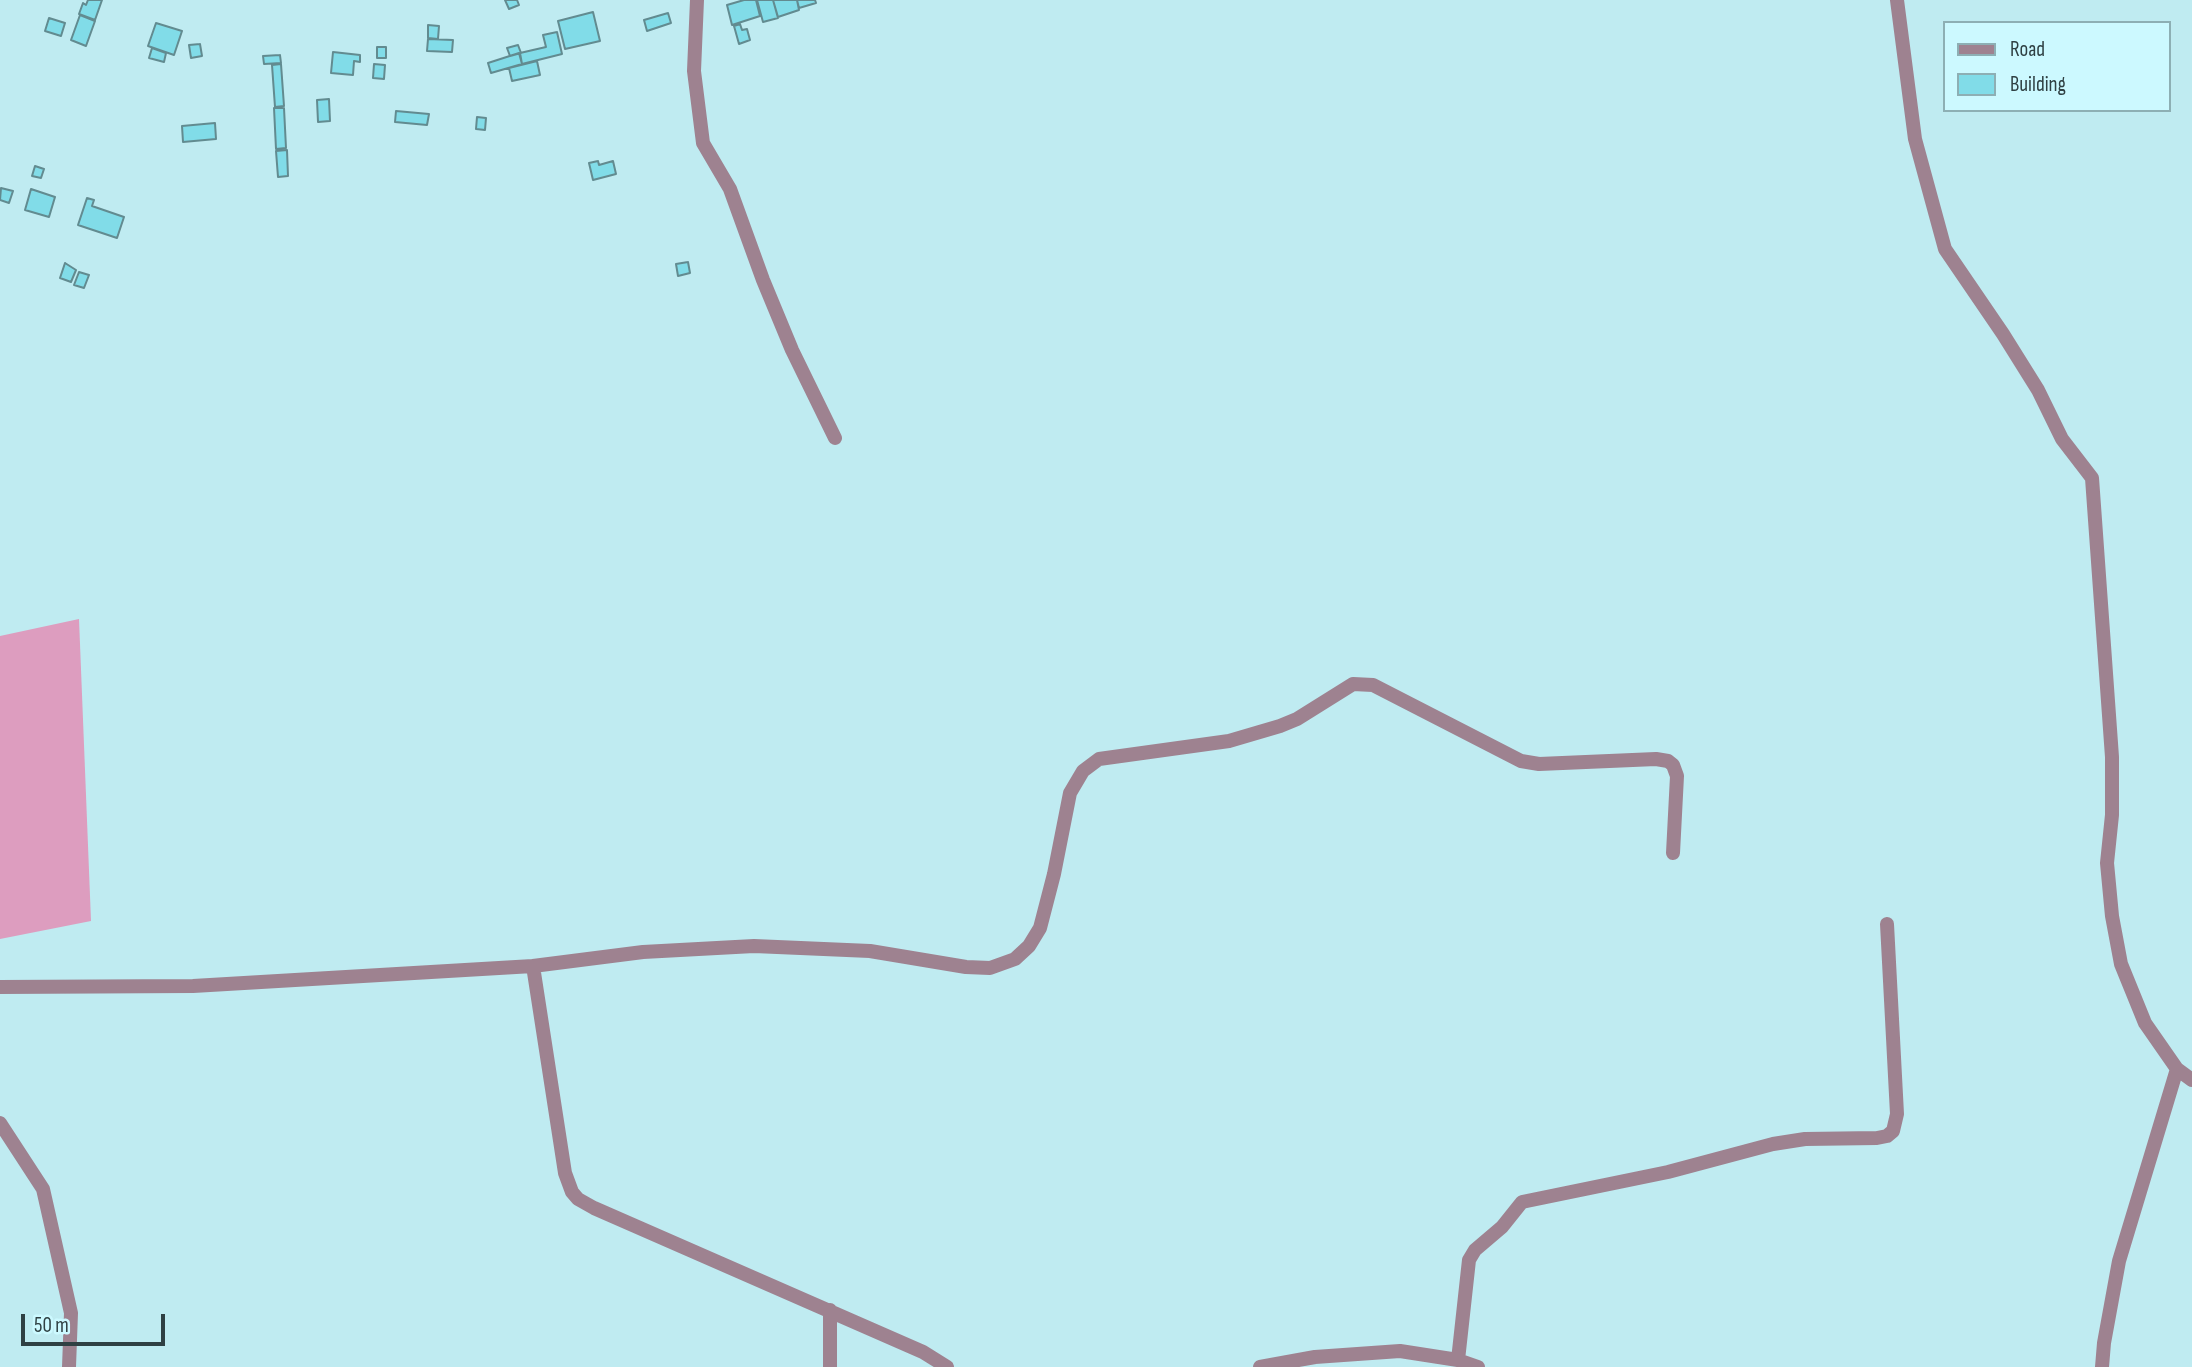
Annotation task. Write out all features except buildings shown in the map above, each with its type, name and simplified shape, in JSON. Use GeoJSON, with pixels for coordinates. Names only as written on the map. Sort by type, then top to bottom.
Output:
{"type":"FeatureCollection","features":[{"type":"Feature","properties":{"kind":"street"},"geometry":{"type":"LineString","coordinates":[[697,0],[694,71],[703,143],[730,189],[792,350],[835,438]]}},
{"type":"Feature","properties":{"kind":"street"},"geometry":{"type":"LineString","coordinates":[[1897,0],[1915,139],[1945,249],[2031,379],[2062,439],[2092,478],[2112,757],[2112,815],[2107,863],[2112,915],[2121,964],[2145,1023],[2177,1069],[2192,1080]]}},
{"type":"Feature","properties":{"kind":"street"},"geometry":{"type":"LineString","coordinates":[[0,987],[193,986],[533,966],[643,952],[754,946],[870,951],[966,967],[990,968],[1015,959],[1029,946],[1040,928],[1070,793],[1083,771],[1099,759],[1133,752],[1229,741],[1280,726],[1297,719],[1353,684],[1373,685],[1521,761],[1539,764],[1656,759],[1668,761],[1673,765],[1677,776],[1673,853]]}},
{"type":"Feature","properties":{"kind":"street"},"geometry":{"type":"LineString","coordinates":[[1458,1360],[1469,1260],[1475,1250],[1502,1227],[1522,1202],[1668,1172],[1773,1144],[1805,1139],[1877,1138],[1887,1136],[1893,1131],[1897,1114],[1887,924]]}},
{"type":"Feature","properties":{"kind":"street"},"geometry":{"type":"LineString","coordinates":[[533,966],[565,1173],[572,1192],[586,1204],[830,1310],[923,1352],[947,1367]]}},
{"type":"Feature","properties":{"kind":"street"},"geometry":{"type":"LineString","coordinates":[[2102,1367],[2119,1261],[2177,1069]]}},
{"type":"Feature","properties":{"kind":"street"},"geometry":{"type":"LineString","coordinates":[[0,1123],[43,1189],[71,1313],[69,1367]]}},
{"type":"Feature","properties":{"kind":"street"},"geometry":{"type":"LineString","coordinates":[[830,1310],[830,1367]]}},
{"type":"Feature","properties":{"kind":"street"},"geometry":{"type":"LineString","coordinates":[[1260,1367],[1315,1357],[1401,1351],[1458,1360],[1478,1367]]}},
{"type":"Feature","properties":{"kind":"shaded area"},"geometry":{"type":"Polygon","coordinates":[[[79,619],[91,921],[0,939],[0,636],[79,619]]]}}]}
